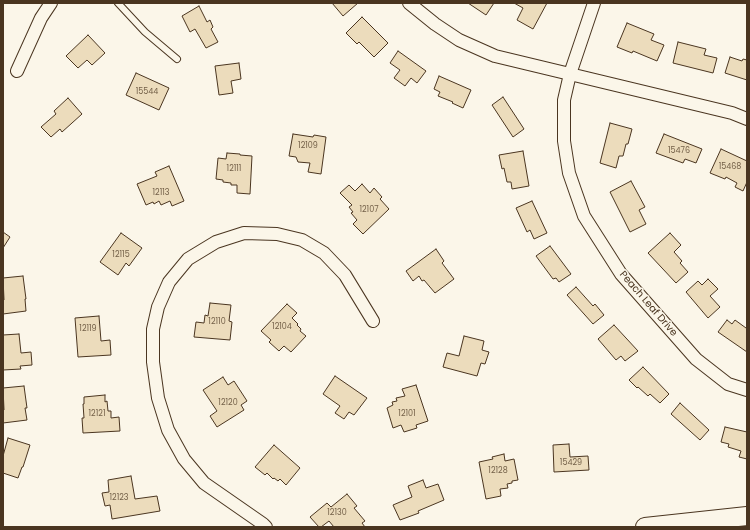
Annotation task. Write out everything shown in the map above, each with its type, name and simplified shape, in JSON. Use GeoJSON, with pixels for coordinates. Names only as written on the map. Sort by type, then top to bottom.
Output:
{"type":"FeatureCollection","features":[{"type":"Feature","properties":{"kind":"street"},"geometry":{"type":"LineString","coordinates":[[17,71],[41,18],[51,3]]}},
{"type":"Feature","properties":{"kind":"street"},"geometry":{"type":"LineString","coordinates":[[409,3],[435,24],[459,40],[495,56],[732,113],[747,119]]}},
{"type":"Feature","properties":{"kind":"street","name":"Peach Leaf Drive"},"geometry":{"type":"LineString","coordinates":[[594,3],[570,74],[564,100],[564,141],[569,173],[584,216],[621,274],[696,359],[728,384],[747,390]]}},
{"type":"Feature","properties":{"kind":"street"},"geometry":{"type":"LineString","coordinates":[[266,527],[204,483],[184,459],[168,430],[158,398],[153,362],[153,329],[158,307],[169,282],[188,259],[216,242],[244,233],[277,234],[302,240],[324,253],[345,275],[373,321]]}},
{"type":"Feature","properties":{"kind":"street"},"geometry":{"type":"LineString","coordinates":[[645,527],[747,516]]}},
{"type":"Feature","properties":{"kind":"lane"},"geometry":{"type":"LineString","coordinates":[[118,3],[145,32],[177,59]]}},
{"type":"Feature","properties":{"kind":"building"},"geometry":{"type":"Polygon","coordinates":[[[332,3],[358,3],[343,16],[332,3]]]}},
{"type":"Feature","properties":{"kind":"building"},"geometry":{"type":"Polygon","coordinates":[[[468,3],[494,3],[486,15],[468,3]]]}},
{"type":"Feature","properties":{"kind":"building"},"geometry":{"type":"Polygon","coordinates":[[[514,3],[547,3],[533,29],[517,20],[523,8],[514,3]]]}},
{"type":"Feature","properties":{"kind":"building"},"geometry":{"type":"Polygon","coordinates":[[[199,6],[207,22],[210,20],[213,27],[211,29],[218,42],[206,48],[195,29],[190,32],[182,16],[199,6]]]}},
{"type":"Feature","properties":{"kind":"building"},"geometry":{"type":"Polygon","coordinates":[[[362,17],[388,43],[374,57],[359,42],[357,44],[346,33],[362,17]]]}},
{"type":"Feature","properties":{"kind":"building"},"geometry":{"type":"Polygon","coordinates":[[[627,23],[654,34],[651,40],[664,45],[657,61],[633,51],[632,53],[617,47],[627,23]]]}},
{"type":"Feature","properties":{"kind":"building"},"geometry":{"type":"Polygon","coordinates":[[[88,35],[105,53],[92,65],[87,60],[78,68],[66,56],[88,35]]]}},
{"type":"Feature","properties":{"kind":"building"},"geometry":{"type":"Polygon","coordinates":[[[678,42],[706,49],[704,55],[717,58],[713,73],[673,63],[678,42]]]}},
{"type":"Feature","properties":{"kind":"building"},"geometry":{"type":"Polygon","coordinates":[[[398,51],[426,71],[417,83],[411,78],[405,86],[394,78],[400,70],[390,63],[398,51]]]}},
{"type":"Feature","properties":{"kind":"building"},"geometry":{"type":"Polygon","coordinates":[[[730,57],[742,61],[743,59],[747,60],[747,80],[725,73],[730,57]]]}},
{"type":"Feature","properties":{"kind":"building"},"geometry":{"type":"Polygon","coordinates":[[[239,63],[241,79],[231,81],[233,93],[219,95],[215,66],[239,63]]]}},
{"type":"Feature","properties":{"kind":"building"},"geometry":{"type":"Polygon","coordinates":[[[136,73],[169,88],[159,110],[126,95],[136,73]]]}},
{"type":"Feature","properties":{"kind":"building"},"geometry":{"type":"Polygon","coordinates":[[[439,76],[471,90],[463,108],[438,96],[440,92],[434,89],[439,76]]]}},
{"type":"Feature","properties":{"kind":"building"},"geometry":{"type":"Polygon","coordinates":[[[503,97],[524,129],[513,137],[492,105],[503,97]]]}},
{"type":"Feature","properties":{"kind":"building"},"geometry":{"type":"Polygon","coordinates":[[[68,98],[82,114],[62,132],[60,129],[51,137],[41,127],[56,114],[54,111],[68,98]]]}},
{"type":"Feature","properties":{"kind":"building"},"geometry":{"type":"Polygon","coordinates":[[[610,123],[632,129],[628,144],[626,144],[623,156],[619,156],[616,168],[600,163],[610,123]]]}},
{"type":"Feature","properties":{"kind":"building"},"geometry":{"type":"Polygon","coordinates":[[[293,134],[326,137],[321,174],[308,172],[310,163],[298,162],[296,157],[289,156],[293,134]]]}},
{"type":"Feature","properties":{"kind":"building"},"geometry":{"type":"Polygon","coordinates":[[[664,134],[702,149],[696,163],[685,159],[683,163],[656,153],[664,134]]]}},
{"type":"Feature","properties":{"kind":"building"},"geometry":{"type":"Polygon","coordinates":[[[721,149],[747,161],[747,182],[743,191],[735,187],[737,183],[726,177],[725,179],[710,173],[721,149]]]}},
{"type":"Feature","properties":{"kind":"building"},"geometry":{"type":"Polygon","coordinates":[[[523,151],[529,186],[512,189],[511,182],[507,182],[504,168],[502,169],[499,155],[523,151]]]}},
{"type":"Feature","properties":{"kind":"building"},"geometry":{"type":"Polygon","coordinates":[[[227,153],[252,156],[250,194],[237,193],[237,185],[231,185],[231,183],[216,179],[218,158],[226,159],[227,153]]]}},
{"type":"Feature","properties":{"kind":"building"},"geometry":{"type":"Polygon","coordinates":[[[169,166],[184,201],[172,206],[170,201],[161,205],[159,201],[154,204],[153,202],[146,205],[137,184],[157,176],[155,172],[169,166]]]}},
{"type":"Feature","properties":{"kind":"building"},"geometry":{"type":"Polygon","coordinates":[[[631,181],[645,207],[639,210],[646,224],[630,232],[610,192],[631,181]]]}},
{"type":"Feature","properties":{"kind":"building"},"geometry":{"type":"Polygon","coordinates":[[[362,184],[370,193],[374,188],[382,197],[380,199],[389,209],[363,234],[353,224],[357,220],[351,213],[353,212],[349,207],[352,205],[340,193],[349,185],[355,191],[362,184]]]}},
{"type":"Feature","properties":{"kind":"building"},"geometry":{"type":"Polygon","coordinates":[[[532,201],[547,233],[534,239],[530,230],[527,232],[516,208],[532,201]]]}},
{"type":"Feature","properties":{"kind":"building"},"geometry":{"type":"Polygon","coordinates":[[[3,232],[10,237],[3,248],[3,232]]]}},
{"type":"Feature","properties":{"kind":"building"},"geometry":{"type":"Polygon","coordinates":[[[121,233],[142,248],[129,266],[126,263],[118,275],[100,262],[121,233]]]}},
{"type":"Feature","properties":{"kind":"building"},"geometry":{"type":"Polygon","coordinates":[[[670,233],[681,245],[674,252],[682,261],[680,263],[688,272],[676,283],[648,253],[670,233]]]}},
{"type":"Feature","properties":{"kind":"building"},"geometry":{"type":"Polygon","coordinates":[[[550,246],[571,274],[559,282],[556,278],[553,279],[536,256],[550,246]]]}},
{"type":"Feature","properties":{"kind":"building"},"geometry":{"type":"Polygon","coordinates":[[[436,249],[444,261],[442,263],[454,279],[435,293],[424,280],[422,281],[419,276],[413,281],[406,271],[436,249]]]}},
{"type":"Feature","properties":{"kind":"building"},"geometry":{"type":"Polygon","coordinates":[[[23,276],[26,311],[3,314],[3,278],[23,276]]]}},
{"type":"Feature","properties":{"kind":"building"},"geometry":{"type":"Polygon","coordinates":[[[708,279],[718,289],[710,296],[720,307],[708,318],[686,292],[698,281],[702,285],[708,279]]]}},
{"type":"Feature","properties":{"kind":"building"},"geometry":{"type":"Polygon","coordinates":[[[576,287],[593,306],[595,304],[604,315],[593,324],[567,295],[576,287]]]}},
{"type":"Feature","properties":{"kind":"building"},"geometry":{"type":"Polygon","coordinates":[[[210,303],[231,305],[229,321],[232,322],[230,340],[194,337],[196,322],[204,323],[205,315],[208,316],[210,303]]]}},
{"type":"Feature","properties":{"kind":"building"},"geometry":{"type":"Polygon","coordinates":[[[287,304],[297,313],[292,318],[298,324],[297,325],[301,329],[300,331],[306,336],[291,352],[284,346],[279,351],[269,342],[271,340],[261,331],[287,304]]]}},
{"type":"Feature","properties":{"kind":"building"},"geometry":{"type":"Polygon","coordinates":[[[99,316],[101,341],[110,340],[111,355],[78,357],[75,318],[99,316]]]}},
{"type":"Feature","properties":{"kind":"building"},"geometry":{"type":"Polygon","coordinates":[[[727,320],[732,324],[735,320],[746,328],[747,327],[747,352],[718,332],[727,320]]]}},
{"type":"Feature","properties":{"kind":"building"},"geometry":{"type":"Polygon","coordinates":[[[614,325],[638,351],[625,361],[621,356],[616,360],[598,339],[614,325]]]}},
{"type":"Feature","properties":{"kind":"building"},"geometry":{"type":"Polygon","coordinates":[[[19,334],[21,353],[31,352],[32,365],[20,366],[21,369],[3,370],[3,335],[19,334]]]}},
{"type":"Feature","properties":{"kind":"building"},"geometry":{"type":"Polygon","coordinates":[[[464,336],[484,341],[482,350],[489,352],[485,364],[481,363],[477,376],[443,367],[447,353],[459,356],[464,336]]]}},
{"type":"Feature","properties":{"kind":"building"},"geometry":{"type":"Polygon","coordinates":[[[643,367],[669,394],[660,403],[650,394],[648,396],[638,387],[637,388],[629,380],[643,367]]]}},
{"type":"Feature","properties":{"kind":"building"},"geometry":{"type":"Polygon","coordinates":[[[335,376],[367,398],[354,415],[349,412],[344,419],[335,413],[340,406],[323,394],[335,376]]]}},
{"type":"Feature","properties":{"kind":"building"},"geometry":{"type":"Polygon","coordinates":[[[223,377],[228,385],[234,381],[247,401],[241,405],[244,410],[217,427],[210,416],[217,411],[203,390],[223,377]]]}},
{"type":"Feature","properties":{"kind":"building"},"geometry":{"type":"Polygon","coordinates":[[[416,385],[428,421],[416,425],[417,428],[404,432],[401,425],[393,428],[387,408],[393,405],[392,402],[397,401],[396,398],[405,396],[402,389],[416,385]]]}},
{"type":"Feature","properties":{"kind":"building"},"geometry":{"type":"Polygon","coordinates":[[[24,386],[27,420],[3,423],[3,388],[24,386]]]}},
{"type":"Feature","properties":{"kind":"building"},"geometry":{"type":"Polygon","coordinates":[[[105,395],[105,402],[107,401],[108,411],[111,411],[111,418],[119,417],[120,431],[83,433],[82,418],[84,418],[84,397],[105,395]]]}},
{"type":"Feature","properties":{"kind":"building"},"geometry":{"type":"Polygon","coordinates":[[[680,403],[709,430],[700,440],[671,414],[680,403]]]}},
{"type":"Feature","properties":{"kind":"building"},"geometry":{"type":"Polygon","coordinates":[[[725,427],[747,432],[747,459],[739,457],[741,451],[728,447],[729,444],[721,442],[725,427]]]}},
{"type":"Feature","properties":{"kind":"building"},"geometry":{"type":"Polygon","coordinates":[[[8,438],[30,445],[18,478],[3,473],[3,456],[8,438]]]}},
{"type":"Feature","properties":{"kind":"building"},"geometry":{"type":"Polygon","coordinates":[[[569,444],[570,457],[588,456],[589,470],[554,472],[553,445],[569,444]]]}},
{"type":"Feature","properties":{"kind":"building"},"geometry":{"type":"Polygon","coordinates":[[[274,445],[300,468],[286,485],[280,479],[278,481],[274,478],[273,479],[267,473],[265,475],[255,467],[274,445]]]}},
{"type":"Feature","properties":{"kind":"building"},"geometry":{"type":"Polygon","coordinates":[[[504,454],[505,461],[514,459],[518,480],[507,484],[508,488],[500,489],[501,496],[486,499],[479,462],[493,459],[492,457],[504,454]]]}},
{"type":"Feature","properties":{"kind":"building"},"geometry":{"type":"Polygon","coordinates":[[[131,476],[135,499],[157,496],[160,511],[112,519],[110,505],[105,506],[102,493],[109,492],[108,480],[131,476]]]}},
{"type":"Feature","properties":{"kind":"building"},"geometry":{"type":"Polygon","coordinates":[[[423,480],[426,488],[438,484],[444,500],[418,511],[419,513],[400,520],[393,505],[412,497],[408,486],[423,480]]]}},
{"type":"Feature","properties":{"kind":"building"},"geometry":{"type":"Polygon","coordinates":[[[347,494],[357,506],[354,508],[365,521],[362,523],[365,527],[334,527],[329,521],[319,527],[310,517],[327,503],[331,507],[347,494]]]}}]}
